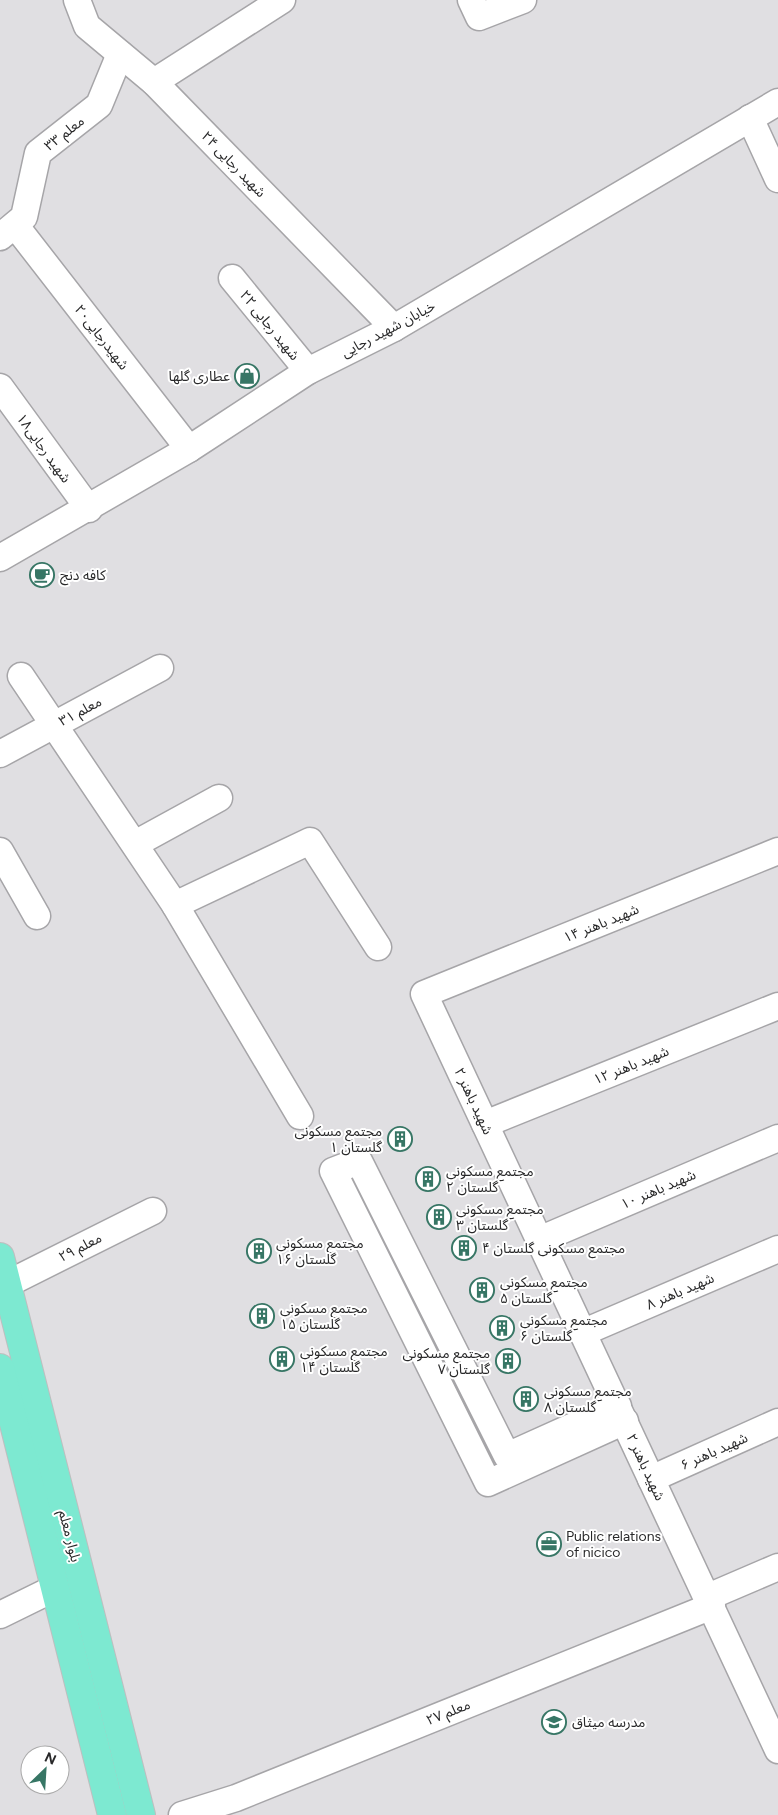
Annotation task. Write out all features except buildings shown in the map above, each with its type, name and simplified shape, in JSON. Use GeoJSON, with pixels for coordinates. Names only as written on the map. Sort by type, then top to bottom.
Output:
{"type":"FeatureCollection","features":[{"type":"Feature","properties":{"kind":"main road","name":"بلوار معلم"},"geometry":{"type":"LineString","coordinates":[[0,1257],[141,1815]]}},
{"type":"Feature","properties":{"kind":"main road","name":"بلوار معلم"},"geometry":{"type":"LineString","coordinates":[[0,1368],[112,1815]]}},
{"type":"Feature","properties":{"kind":"main road"},"geometry":{"type":"LineString","coordinates":[[17,1436],[43,1427]]}},
{"type":"Feature","properties":{"kind":"street","name":"شهید رجایی ۲۴"},"geometry":{"type":"LineString","coordinates":[[77,0],[86,26],[154,82],[394,328]]}},
{"type":"Feature","properties":{"kind":"street"},"geometry":{"type":"LineString","coordinates":[[154,82],[282,0]]}},
{"type":"Feature","properties":{"kind":"street"},"geometry":{"type":"LineString","coordinates":[[475,9],[523,0]]}},
{"type":"Feature","properties":{"kind":"street","name":"معلم ۳۳"},"geometry":{"type":"LineString","coordinates":[[7,231],[24,216],[38,153],[98,105],[120,54]]}},
{"type":"Feature","properties":{"kind":"street","name":"خیابان شهید رجایی"},"geometry":{"type":"LineString","coordinates":[[0,558],[89,509],[190,449],[308,371],[394,328],[778,102]]}},
{"type":"Feature","properties":{"kind":"street"},"geometry":{"type":"LineString","coordinates":[[750,118],[775,166]]}},
{"type":"Feature","properties":{"kind":"street","name":"شهیدرجایی۲۰"},"geometry":{"type":"LineString","coordinates":[[7,231],[190,449]]}},
{"type":"Feature","properties":{"kind":"street","name":"شهید رجایی ۲۲"},"geometry":{"type":"LineString","coordinates":[[232,278],[308,371]]}},
{"type":"Feature","properties":{"kind":"street","name":"شهید رجایی۱۸"},"geometry":{"type":"LineString","coordinates":[[0,387],[89,509]]}},
{"type":"Feature","properties":{"kind":"street","name":"معلم ۳۱"},"geometry":{"type":"LineString","coordinates":[[0,754],[160,668]]}},
{"type":"Feature","properties":{"kind":"street"},"geometry":{"type":"LineString","coordinates":[[21,676],[175,905],[300,1116]]}},
{"type":"Feature","properties":{"kind":"street"},"geometry":{"type":"LineString","coordinates":[[135,844],[219,798]]}},
{"type":"Feature","properties":{"kind":"street"},"geometry":{"type":"LineString","coordinates":[[175,905],[310,841],[378,948]]}},
{"type":"Feature","properties":{"kind":"street"},"geometry":{"type":"LineString","coordinates":[[0,851],[37,916]]}},
{"type":"Feature","properties":{"kind":"street","name":"شهید باهنر ۱۴"},"geometry":{"type":"LineString","coordinates":[[424,994],[778,851]]}},
{"type":"Feature","properties":{"kind":"street","name":"شهید باهنر ۲"},"geometry":{"type":"LineString","coordinates":[[424,994],[473,1120],[539,1240],[617,1413],[710,1601],[778,1750]]}},
{"type":"Feature","properties":{"kind":"street","name":"شهید باهنر ۱۲"},"geometry":{"type":"LineString","coordinates":[[473,1120],[778,1006]]}},
{"type":"Feature","properties":{"kind":"street"},"geometry":{"type":"LineString","coordinates":[[473,1120],[617,1413],[511,1464],[488,1483],[333,1171],[359,1161],[511,1464]]}},
{"type":"Feature","properties":{"kind":"street","name":"شهید باهنر ۱۰"},"geometry":{"type":"LineString","coordinates":[[539,1240],[778,1138]]}},
{"type":"Feature","properties":{"kind":"street","name":"معلم ۲۹"},"geometry":{"type":"LineString","coordinates":[[7,1284],[153,1211]]}},
{"type":"Feature","properties":{"kind":"street","name":"شهید باهنر ۸"},"geometry":{"type":"LineString","coordinates":[[582,1333],[778,1249]]}},
{"type":"Feature","properties":{"kind":"street","name":"شهید باهنر ۶"},"geometry":{"type":"LineString","coordinates":[[651,1479],[778,1422]]}},
{"type":"Feature","properties":{"kind":"street","name":"معلم ۲۷"},"geometry":{"type":"LineString","coordinates":[[182,1815],[236,1798],[710,1601],[778,1567]]}},
{"type":"Feature","properties":{"kind":"street"},"geometry":{"type":"LineString","coordinates":[[2,1611],[54,1588]]}},
{"type":"Feature","properties":{"kind":"place","name":"عطاری گلها"},"geometry":{"type":"Point","coordinates":[247,376]}},
{"type":"Feature","properties":{"kind":"place","name":"کافه دنج"},"geometry":{"type":"Point","coordinates":[42,575]}},
{"type":"Feature","properties":{"kind":"place","name":"مجتمع مسکونی گلستان ۱"},"geometry":{"type":"Point","coordinates":[400,1139]}},
{"type":"Feature","properties":{"kind":"place","name":"مجتمع مسکونی گلستان ۲"},"geometry":{"type":"Point","coordinates":[428,1179]}},
{"type":"Feature","properties":{"kind":"place","name":"مجتمع مسکونی گلستان ۳"},"geometry":{"type":"Point","coordinates":[439,1217]}},
{"type":"Feature","properties":{"kind":"place","name":"مجتمع مسکونی گلستان ۴"},"geometry":{"type":"Point","coordinates":[464,1248]}},
{"type":"Feature","properties":{"kind":"place","name":"مجتمع مسکونی گلستان ۱۶"},"geometry":{"type":"Point","coordinates":[259,1251]}},
{"type":"Feature","properties":{"kind":"place","name":"مجتمع مسکونی گلستان ۵"},"geometry":{"type":"Point","coordinates":[482,1290]}},
{"type":"Feature","properties":{"kind":"place","name":"مجتمع مسکونی گلستان ۱۵"},"geometry":{"type":"Point","coordinates":[262,1316]}},
{"type":"Feature","properties":{"kind":"place","name":"مجتمع مسکونی گلستان ۶"},"geometry":{"type":"Point","coordinates":[502,1328]}},
{"type":"Feature","properties":{"kind":"place","name":"مجتمع مسکونی گلستان ۱۴"},"geometry":{"type":"Point","coordinates":[282,1359]}},
{"type":"Feature","properties":{"kind":"place","name":"مجتمع مسکونی گلستان ۷"},"geometry":{"type":"Point","coordinates":[508,1361]}},
{"type":"Feature","properties":{"kind":"place","name":"مجتمع مسکونی گلستان ۸"},"geometry":{"type":"Point","coordinates":[526,1399]}},
{"type":"Feature","properties":{"kind":"place","name":"Public relations of nicico"},"geometry":{"type":"Point","coordinates":[549,1544]}},
{"type":"Feature","properties":{"kind":"place","name":"مدرسه میثاق"},"geometry":{"type":"Point","coordinates":[554,1722]}}]}
